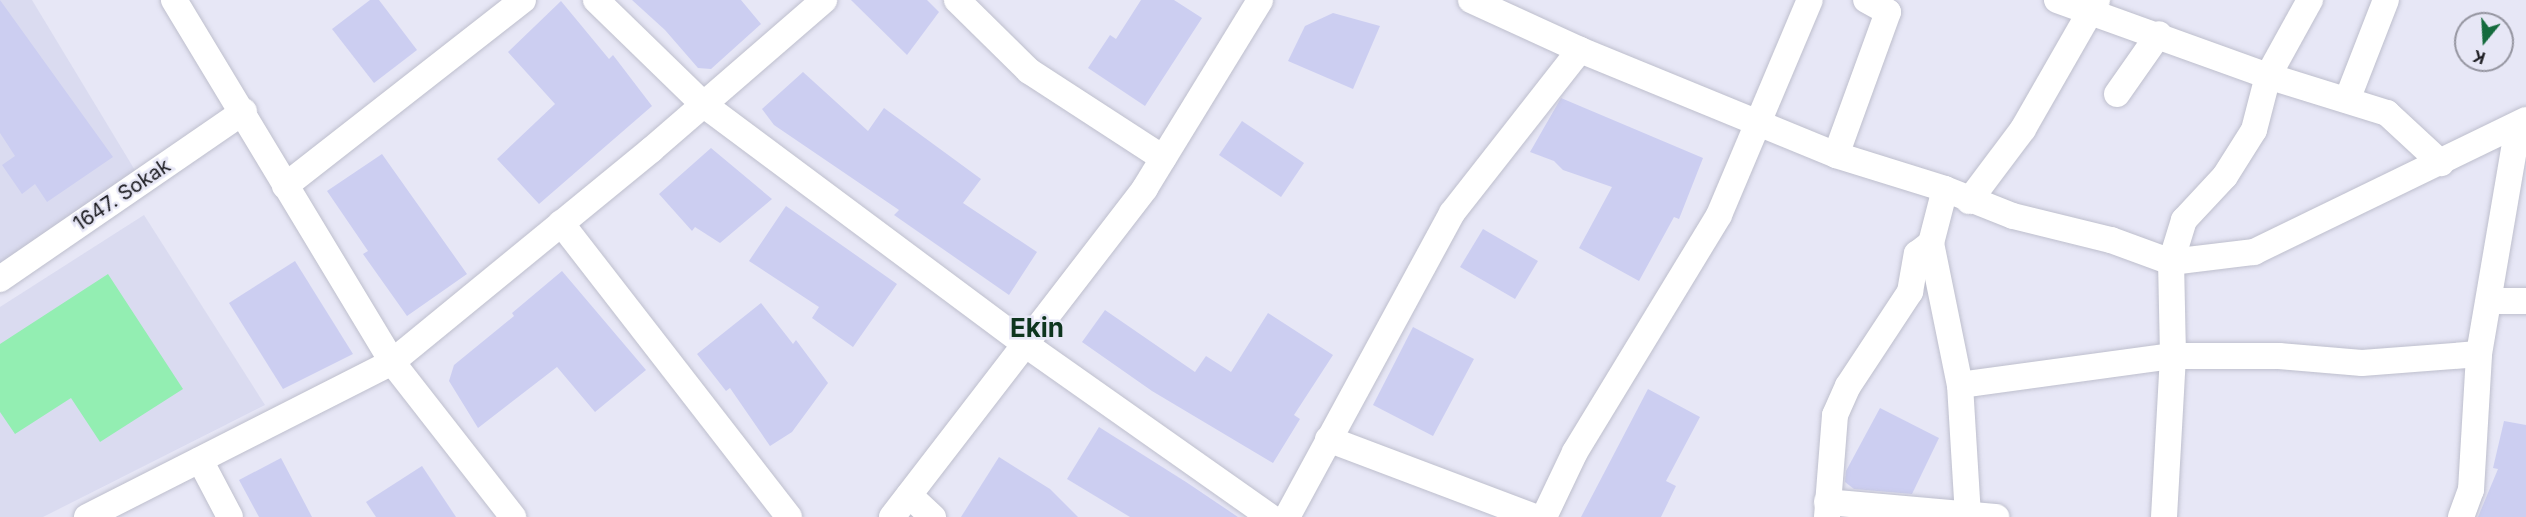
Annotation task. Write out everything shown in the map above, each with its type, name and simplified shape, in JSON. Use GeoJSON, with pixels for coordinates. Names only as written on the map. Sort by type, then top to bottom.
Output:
{"type":"FeatureCollection","features":[{"type":"Feature","properties":{"kind":"street"},"geometry":{"type":"LineString","coordinates":[[174,0],[244,111],[285,186],[392,362],[513,517]]}},
{"type":"Feature","properties":{"kind":"street"},"geometry":{"type":"LineString","coordinates":[[285,186],[523,0]]}},
{"type":"Feature","properties":{"kind":"street"},"geometry":{"type":"LineString","coordinates":[[596,0],[704,104],[1025,344],[1270,517]]}},
{"type":"Feature","properties":{"kind":"street"},"geometry":{"type":"LineString","coordinates":[[87,517],[392,362],[704,104],[824,0]]}},
{"type":"Feature","properties":{"kind":"street"},"geometry":{"type":"LineString","coordinates":[[957,0],[1029,71],[1163,158]]}},
{"type":"Feature","properties":{"kind":"street"},"geometry":{"type":"LineString","coordinates":[[892,517],[1144,188],[1260,0]]}},
{"type":"Feature","properties":{"kind":"street"},"geometry":{"type":"LineString","coordinates":[[1472,0],[1580,50],[1836,155],[1945,189],[1969,201],[2111,240],[2171,262],[2254,252],[2442,163],[2522,122]]}},
{"type":"Feature","properties":{"kind":"street"},"geometry":{"type":"LineString","coordinates":[[1544,517],[1575,452],[1719,216],[1810,0]]}},
{"type":"Feature","properties":{"kind":"street"},"geometry":{"type":"LineString","coordinates":[[1836,155],[1888,12],[1866,0]]}},
{"type":"Feature","properties":{"kind":"street"},"geometry":{"type":"LineString","coordinates":[[2057,0],[2095,7],[2268,76],[2387,113],[2442,163]]}},
{"type":"Feature","properties":{"kind":"street"},"geometry":{"type":"LineString","coordinates":[[2164,517],[2172,356],[2171,262],[2184,220],[2225,176],[2254,129],[2268,76],[2310,0]]}},
{"type":"Feature","properties":{"kind":"street"},"geometry":{"type":"LineString","coordinates":[[2347,100],[2386,0]]}},
{"type":"Feature","properties":{"kind":"street"},"geometry":{"type":"LineString","coordinates":[[1969,201],[2023,129],[2095,7]]}},
{"type":"Feature","properties":{"kind":"street"},"geometry":{"type":"LineString","coordinates":[[2117,94],[2159,34]]}},
{"type":"Feature","properties":{"kind":"street"},"geometry":{"type":"LineString","coordinates":[[1287,517],[1452,213],[1580,50]]}},
{"type":"Feature","properties":{"kind":"street","name":"1647. Sokak"},"geometry":{"type":"LineString","coordinates":[[0,279],[244,111]]}},
{"type":"Feature","properties":{"kind":"street"},"geometry":{"type":"LineString","coordinates":[[2461,517],[2471,490],[2479,354],[2491,301],[2522,122]]}},
{"type":"Feature","properties":{"kind":"street"},"geometry":{"type":"LineString","coordinates":[[1945,189],[1930,243],[1960,385],[1968,516]]}},
{"type":"Feature","properties":{"kind":"street"},"geometry":{"type":"LineString","coordinates":[[561,223],[789,517]]}},
{"type":"Feature","properties":{"kind":"street"},"geometry":{"type":"LineString","coordinates":[[1930,243],[1917,254],[1910,292],[1848,386],[1835,415],[1827,509],[1996,517]]}},
{"type":"Feature","properties":{"kind":"street"},"geometry":{"type":"LineString","coordinates":[[2491,301],[2526,301]]}},
{"type":"Feature","properties":{"kind":"street"},"geometry":{"type":"LineString","coordinates":[[1960,385],[2172,356],[2279,356],[2362,363],[2479,354]]}},
{"type":"Feature","properties":{"kind":"street"},"geometry":{"type":"LineString","coordinates":[[1329,440],[1534,517]]}},
{"type":"Feature","properties":{"kind":"street"},"geometry":{"type":"LineString","coordinates":[[200,460],[230,517]]}},
{"type":"Feature","properties":{"kind":"street"},"geometry":{"type":"LineString","coordinates":[[909,495],[933,517]]}},
{"type":"Feature","properties":{"kind":"shaded area"},"geometry":{"type":"Polygon","coordinates":[[[0,0],[32,0],[136,172],[0,265],[0,0]]]}},
{"type":"Feature","properties":{"kind":"shaded area"},"geometry":{"type":"Polygon","coordinates":[[[144,215],[265,405],[43,517],[0,517],[0,307],[144,215]]]}},
{"type":"Feature","properties":{"kind":"green space"},"geometry":{"type":"Polygon","coordinates":[[[108,274],[183,389],[100,442],[71,398],[15,434],[0,412],[0,344],[108,274]]]}},
{"type":"Feature","properties":{"kind":"building"},"geometry":{"type":"Polygon","coordinates":[[[0,0],[113,157],[47,202],[35,184],[22,194],[2,165],[15,156],[0,133],[0,0]]]}},
{"type":"Feature","properties":{"kind":"building"},"geometry":{"type":"Polygon","coordinates":[[[370,0],[379,0],[417,50],[374,83],[332,29],[370,0]]]}},
{"type":"Feature","properties":{"kind":"building"},"geometry":{"type":"Polygon","coordinates":[[[632,0],[741,0],[761,24],[711,69],[698,68],[665,30],[632,0]]]}},
{"type":"Feature","properties":{"kind":"building"},"geometry":{"type":"Polygon","coordinates":[[[851,0],[927,0],[939,12],[907,55],[851,0]]]}},
{"type":"Feature","properties":{"kind":"building"},"geometry":{"type":"Polygon","coordinates":[[[1141,0],[1174,0],[1202,18],[1145,106],[1088,68],[1110,35],[1116,39],[1141,0]]]}},
{"type":"Feature","properties":{"kind":"building"},"geometry":{"type":"Polygon","coordinates":[[[561,1],[609,59],[613,55],[652,106],[539,204],[497,159],[555,104],[508,52],[561,1]]]}},
{"type":"Feature","properties":{"kind":"building"},"geometry":{"type":"Polygon","coordinates":[[[1333,13],[1380,26],[1353,89],[1288,61],[1305,26],[1333,13]]]}},
{"type":"Feature","properties":{"kind":"building"},"geometry":{"type":"Polygon","coordinates":[[[803,72],[868,131],[884,108],[981,179],[963,203],[1037,252],[1009,295],[894,215],[899,210],[774,125],[762,109],[803,72]]]}},
{"type":"Feature","properties":{"kind":"building"},"geometry":{"type":"Polygon","coordinates":[[[1561,98],[1703,158],[1679,219],[1674,217],[1639,281],[1579,248],[1612,187],[1563,170],[1554,161],[1530,152],[1561,98]]]}},
{"type":"Feature","properties":{"kind":"building"},"geometry":{"type":"Polygon","coordinates":[[[1242,121],[1304,163],[1281,197],[1219,155],[1242,121]]]}},
{"type":"Feature","properties":{"kind":"building"},"geometry":{"type":"Polygon","coordinates":[[[711,148],[772,199],[720,243],[695,227],[692,231],[659,194],[711,148]]]}},
{"type":"Feature","properties":{"kind":"building"},"geometry":{"type":"Polygon","coordinates":[[[382,154],[467,274],[407,316],[363,254],[368,251],[327,191],[382,154]]]}},
{"type":"Feature","properties":{"kind":"building"},"geometry":{"type":"Polygon","coordinates":[[[786,206],[897,284],[853,347],[812,318],[819,307],[749,261],[786,206]]]}},
{"type":"Feature","properties":{"kind":"building"},"geometry":{"type":"Polygon","coordinates":[[[1483,229],[1538,261],[1515,299],[1460,267],[1483,229]]]}},
{"type":"Feature","properties":{"kind":"building"},"geometry":{"type":"Polygon","coordinates":[[[295,261],[353,354],[283,389],[229,303],[295,261]]]}},
{"type":"Feature","properties":{"kind":"building"},"geometry":{"type":"Polygon","coordinates":[[[562,271],[646,370],[595,412],[557,367],[478,428],[449,381],[454,365],[514,316],[512,313],[562,271]]]}},
{"type":"Feature","properties":{"kind":"building"},"geometry":{"type":"Polygon","coordinates":[[[761,303],[793,344],[796,340],[828,383],[792,432],[770,446],[730,388],[726,391],[697,354],[761,303]]]}},
{"type":"Feature","properties":{"kind":"building"},"geometry":{"type":"Polygon","coordinates":[[[1105,310],[1195,372],[1206,356],[1231,372],[1268,313],[1333,355],[1294,415],[1300,419],[1273,463],[1152,391],[1082,342],[1105,310]]]}},
{"type":"Feature","properties":{"kind":"building"},"geometry":{"type":"Polygon","coordinates":[[[1413,327],[1474,359],[1433,436],[1373,405],[1413,327]]]}},
{"type":"Feature","properties":{"kind":"building"},"geometry":{"type":"Polygon","coordinates":[[[1648,389],[1700,417],[1666,481],[1676,486],[1661,517],[1581,517],[1648,389]]]}},
{"type":"Feature","properties":{"kind":"building"},"geometry":{"type":"Polygon","coordinates":[[[1880,408],[1939,438],[1912,494],[1854,489],[1845,482],[1846,471],[1880,408]]]}},
{"type":"Feature","properties":{"kind":"building"},"geometry":{"type":"Polygon","coordinates":[[[2504,421],[2526,425],[2526,517],[2478,517],[2498,469],[2493,468],[2504,421]]]}},
{"type":"Feature","properties":{"kind":"building"},"geometry":{"type":"Polygon","coordinates":[[[1099,427],[1238,517],[1130,517],[1067,479],[1099,427]]]}},
{"type":"Feature","properties":{"kind":"building"},"geometry":{"type":"Polygon","coordinates":[[[999,457],[1050,489],[1078,517],[961,517],[999,457]]]}},
{"type":"Feature","properties":{"kind":"building"},"geometry":{"type":"Polygon","coordinates":[[[281,458],[312,517],[259,517],[239,480],[281,458]]]}},
{"type":"Feature","properties":{"kind":"building"},"geometry":{"type":"Polygon","coordinates":[[[422,466],[456,517],[376,517],[366,502],[422,466]]]}},
{"type":"Feature","properties":{"kind":"district","name":"Ekin"},"geometry":{"type":"Point","coordinates":[1037,328]}}]}
